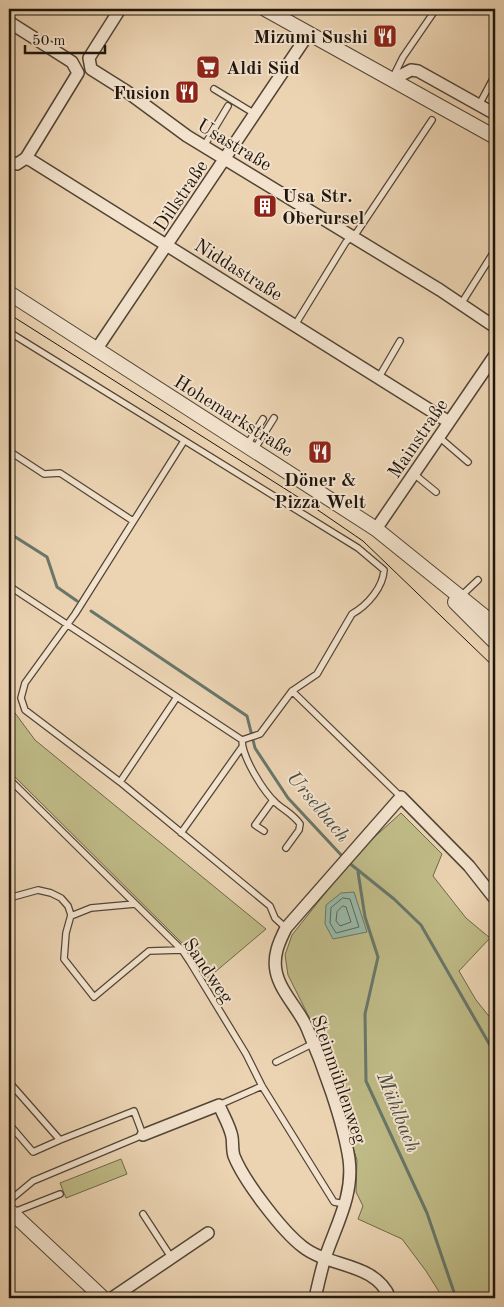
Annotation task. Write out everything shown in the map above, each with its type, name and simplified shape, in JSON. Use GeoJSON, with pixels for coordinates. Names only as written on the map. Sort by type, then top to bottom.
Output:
{"type":"FeatureCollection","features":[{"type":"Feature","properties":{"kind":"street","name":"Usastraße"},"geometry":{"type":"LineString","coordinates":[[120,9],[90,56],[88,64],[90,69],[204,146],[495,326]]}},
{"type":"Feature","properties":{"kind":"street"},"geometry":{"type":"LineString","coordinates":[[264,9],[495,137]]}},
{"type":"Feature","properties":{"kind":"street"},"geometry":{"type":"LineString","coordinates":[[9,22],[72,62],[77,68],[77,76],[26,158],[17,164],[9,162]]}},
{"type":"Feature","properties":{"kind":"street","name":"Dillstraße"},"geometry":{"type":"LineString","coordinates":[[96,350],[309,33]]}},
{"type":"Feature","properties":{"kind":"street"},"geometry":{"type":"LineString","coordinates":[[392,80],[414,70],[495,114]]}},
{"type":"Feature","properties":{"kind":"street","name":"Niddastraße"},"geometry":{"type":"LineString","coordinates":[[26,158],[449,422]]}},
{"type":"Feature","properties":{"kind":"street","name":"Hohemarkstraße"},"geometry":{"type":"LineString","coordinates":[[9,293],[376,529],[434,577],[458,600],[495,642]]}},
{"type":"Feature","properties":{"kind":"street","name":"Mainstraße"},"geometry":{"type":"LineString","coordinates":[[376,529],[449,422],[491,369],[495,355]]}},
{"type":"Feature","properties":{"kind":"street","name":"Hohemarkstraße"},"geometry":{"type":"LineString","coordinates":[[458,600],[495,625]]}},
{"type":"Feature","properties":{"kind":"street"},"geometry":{"type":"LineString","coordinates":[[401,797],[469,866],[495,899]]}},
{"type":"Feature","properties":{"kind":"street","name":"Steinmühlenweg"},"geometry":{"type":"LineString","coordinates":[[315,1298],[325,1259],[346,1204],[351,1180],[349,1158],[336,1108],[306,1027],[276,972],[275,955],[279,941],[286,928],[401,797]]}},
{"type":"Feature","properties":{"kind":"street"},"geometry":{"type":"LineString","coordinates":[[144,1135],[219,1105],[232,1135],[234,1156],[260,1198],[287,1232],[304,1248],[325,1259],[367,1273],[384,1287],[390,1298]]}},
{"type":"Feature","properties":{"kind":"street"},"geometry":{"type":"LineString","coordinates":[[10,1208],[103,1298]]}},
{"type":"Feature","properties":{"kind":"street"},"geometry":{"type":"LineString","coordinates":[[112,1298],[208,1234]]}},
{"type":"Feature","properties":{"kind":"lane"},"geometry":{"type":"LineString","coordinates":[[392,80],[404,57],[436,9]]}},
{"type":"Feature","properties":{"kind":"lane"},"geometry":{"type":"LineString","coordinates":[[479,105],[495,75]]}},
{"type":"Feature","properties":{"kind":"lane"},"geometry":{"type":"LineString","coordinates":[[214,89],[255,114]]}},
{"type":"Feature","properties":{"kind":"lane"},"geometry":{"type":"LineString","coordinates":[[204,146],[228,106]]}},
{"type":"Feature","properties":{"kind":"lane"},"geometry":{"type":"LineString","coordinates":[[295,325],[351,236],[357,232],[432,120]]}},
{"type":"Feature","properties":{"kind":"lane"},"geometry":{"type":"LineString","coordinates":[[461,304],[495,250]]}},
{"type":"Feature","properties":{"kind":"lane"},"geometry":{"type":"LineString","coordinates":[[9,332],[358,548],[384,570],[384,581],[362,608],[352,614],[317,674],[292,691],[260,734],[244,739],[9,586]]}},
{"type":"Feature","properties":{"kind":"lane"},"geometry":{"type":"LineString","coordinates":[[379,377],[400,341]]}},
{"type":"Feature","properties":{"kind":"lane"},"geometry":{"type":"LineString","coordinates":[[250,448],[274,418]]}},
{"type":"Feature","properties":{"kind":"lane"},"geometry":{"type":"LineString","coordinates":[[250,448],[263,419]]}},
{"type":"Feature","properties":{"kind":"lane"},"geometry":{"type":"LineString","coordinates":[[439,437],[468,462]]}},
{"type":"Feature","properties":{"kind":"lane"},"geometry":{"type":"LineString","coordinates":[[184,441],[69,624],[25,684],[21,698],[25,710],[120,782],[270,906],[276,918],[286,928]]}},
{"type":"Feature","properties":{"kind":"lane"},"geometry":{"type":"LineString","coordinates":[[9,450],[44,474],[60,473],[133,521]]}},
{"type":"Feature","properties":{"kind":"lane"},"geometry":{"type":"LineString","coordinates":[[414,474],[436,492]]}},
{"type":"Feature","properties":{"kind":"lane"},"geometry":{"type":"LineString","coordinates":[[458,600],[478,580]]}},
{"type":"Feature","properties":{"kind":"lane"},"geometry":{"type":"LineString","coordinates":[[292,691],[401,797]]}},
{"type":"Feature","properties":{"kind":"lane"},"geometry":{"type":"LineString","coordinates":[[120,782],[177,697]]}},
{"type":"Feature","properties":{"kind":"lane"},"geometry":{"type":"LineString","coordinates":[[182,833],[242,747],[244,739]]}},
{"type":"Feature","properties":{"kind":"lane"},"geometry":{"type":"LineString","coordinates":[[242,747],[250,766],[273,800],[300,824],[299,830],[286,848]]}},
{"type":"Feature","properties":{"kind":"lane","name":"Sandweg"},"geometry":{"type":"LineString","coordinates":[[9,780],[182,950],[246,1054],[262,1086],[334,1202],[346,1204]]}},
{"type":"Feature","properties":{"kind":"lane"},"geometry":{"type":"LineString","coordinates":[[264,831],[255,825],[273,800]]}},
{"type":"Feature","properties":{"kind":"lane"},"geometry":{"type":"LineString","coordinates":[[9,898],[38,890],[61,898],[68,906],[71,916],[66,933],[64,959],[94,997],[149,951],[182,950]]}},
{"type":"Feature","properties":{"kind":"lane"},"geometry":{"type":"LineString","coordinates":[[71,916],[91,908],[135,904]]}},
{"type":"Feature","properties":{"kind":"lane"},"geometry":{"type":"LineString","coordinates":[[276,1062],[312,1044]]}},
{"type":"Feature","properties":{"kind":"lane"},"geometry":{"type":"LineString","coordinates":[[9,1082],[60,1140]]}},
{"type":"Feature","properties":{"kind":"lane"},"geometry":{"type":"LineString","coordinates":[[219,1105],[262,1086]]}},
{"type":"Feature","properties":{"kind":"lane"},"geometry":{"type":"LineString","coordinates":[[9,1124],[33,1152],[134,1111],[144,1135],[33,1181],[10,1208]]}},
{"type":"Feature","properties":{"kind":"lane"},"geometry":{"type":"LineString","coordinates":[[10,1208],[60,1194]]}},
{"type":"Feature","properties":{"kind":"lane"},"geometry":{"type":"LineString","coordinates":[[143,1214],[171,1257]]}},
{"type":"Feature","properties":{"kind":"shaded area"},"geometry":{"type":"Polygon","coordinates":[[[9,705],[35,740],[266,929],[208,978],[186,947],[9,771],[9,705]]]}},
{"type":"Feature","properties":{"kind":"shaded area"},"geometry":{"type":"Polygon","coordinates":[[[401,813],[442,854],[433,876],[466,918],[490,938],[459,971],[476,1000],[492,1020],[495,1032],[495,1298],[443,1298],[402,1239],[358,1219],[363,1206],[356,1192],[357,1160],[312,1023],[288,975],[285,955],[292,935],[358,852],[401,813]]]}},
{"type":"Feature","properties":{"kind":"shaded area"},"geometry":{"type":"Polygon","coordinates":[[[121,1159],[127,1174],[66,1198],[60,1183],[121,1159]]]}},
{"type":"Feature","properties":{"kind":"water"},"geometry":{"type":"Polygon","coordinates":[[[354,892],[367,932],[333,939],[325,924],[326,905],[341,893],[354,892]]]}},
{"type":"Feature","properties":{"kind":"waterway","name":"Urselbach"},"geometry":{"type":"LineString","coordinates":[[9,533],[47,557],[57,587],[77,601]]}},
{"type":"Feature","properties":{"kind":"waterway","name":"Urselbach"},"geometry":{"type":"LineString","coordinates":[[91,611],[247,716],[255,748],[288,798],[343,857]]}},
{"type":"Feature","properties":{"kind":"waterway","name":"Urselbach"},"geometry":{"type":"LineString","coordinates":[[348,862],[394,899],[421,925],[495,1054]]}},
{"type":"Feature","properties":{"kind":"waterway","name":"Mühlbach"},"geometry":{"type":"LineString","coordinates":[[358,872],[365,917],[378,957],[365,1014],[366,1081],[427,1213],[456,1298]]}},
{"type":"Feature","properties":{"kind":"tram line"},"geometry":{"type":"LineString","coordinates":[[9,314],[309,504],[363,541],[495,668]]}},
{"type":"Feature","properties":{"kind":"place","name":"Mizumi Sushi"},"geometry":{"type":"Point","coordinates":[385,36]}},
{"type":"Feature","properties":{"kind":"place","name":"Aldi Süd"},"geometry":{"type":"Point","coordinates":[208,67]}},
{"type":"Feature","properties":{"kind":"place","name":"Fusion"},"geometry":{"type":"Point","coordinates":[187,92]}},
{"type":"Feature","properties":{"kind":"place","name":"Usa Str. Oberursel"},"geometry":{"type":"Point","coordinates":[265,206]}},
{"type":"Feature","properties":{"kind":"place","name":"Döner & Pizza Welt"},"geometry":{"type":"Point","coordinates":[320,452]}}]}
